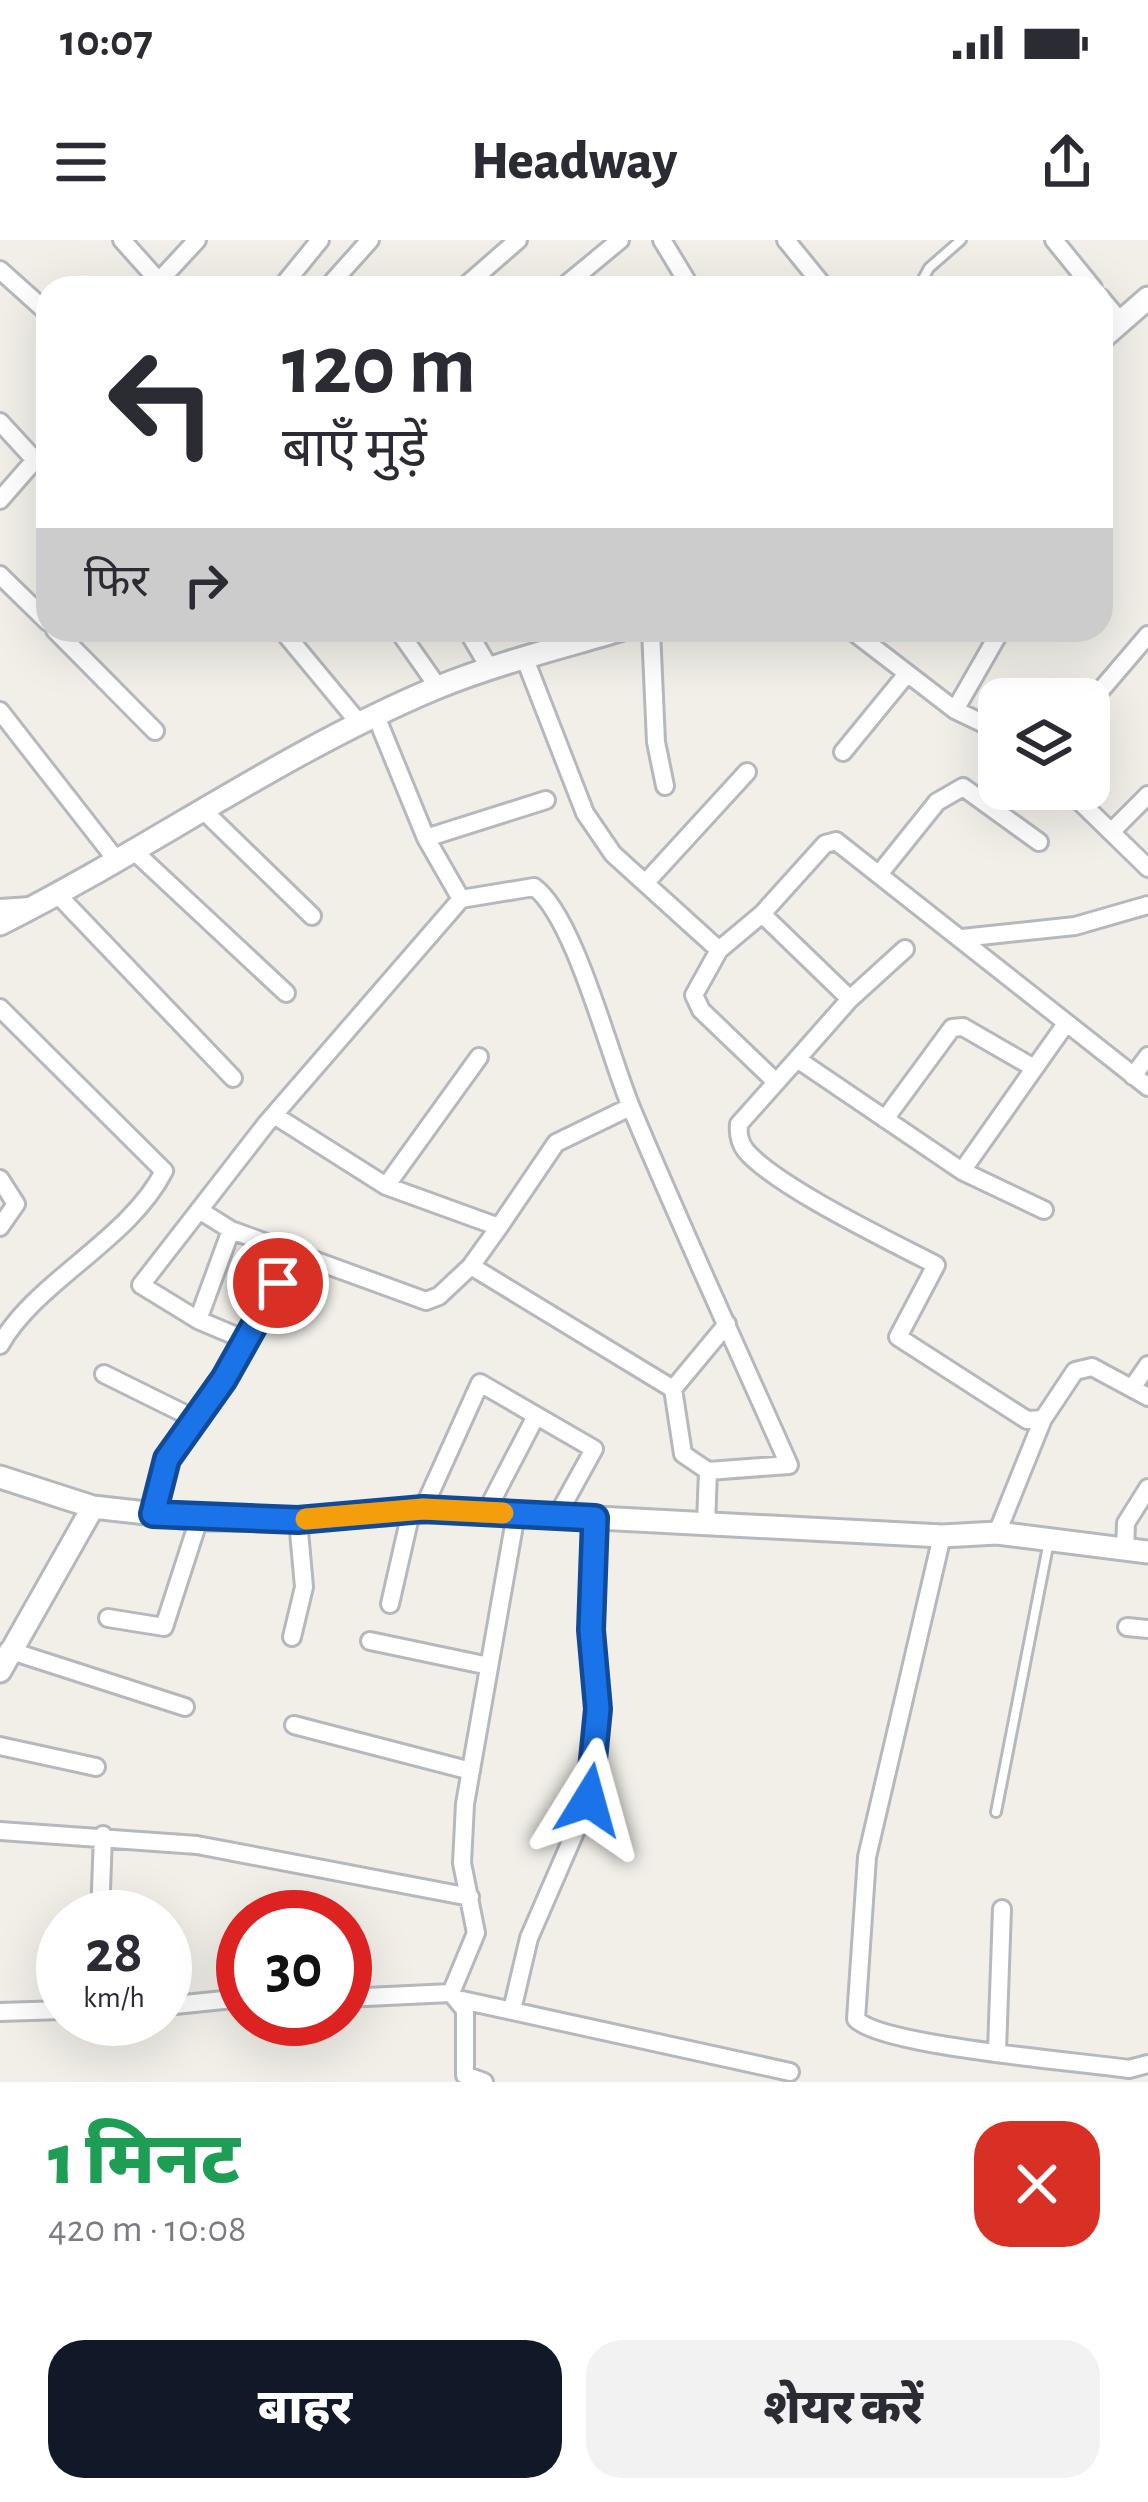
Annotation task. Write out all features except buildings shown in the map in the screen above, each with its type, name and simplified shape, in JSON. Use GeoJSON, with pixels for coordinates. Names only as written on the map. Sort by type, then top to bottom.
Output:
{"type":"FeatureCollection","features":[{"type":"Feature","properties":{"kind":"street"},"geometry":{"type":"LineString","coordinates":[[122,240],[156,276]]}},
{"type":"Feature","properties":{"kind":"street"},"geometry":{"type":"LineString","coordinates":[[169,276],[197,240]]}},
{"type":"Feature","properties":{"kind":"street"},"geometry":{"type":"LineString","coordinates":[[291,276],[320,240]]}},
{"type":"Feature","properties":{"kind":"street"},"geometry":{"type":"LineString","coordinates":[[338,276],[370,240]]}},
{"type":"Feature","properties":{"kind":"street"},"geometry":{"type":"LineString","coordinates":[[477,276],[518,240]]}},
{"type":"Feature","properties":{"kind":"street"},"geometry":{"type":"LineString","coordinates":[[576,276],[620,240]]}},
{"type":"Feature","properties":{"kind":"street"},"geometry":{"type":"LineString","coordinates":[[662,240],[684,276]]}},
{"type":"Feature","properties":{"kind":"street"},"geometry":{"type":"LineString","coordinates":[[786,240],[815,276]]}},
{"type":"Feature","properties":{"kind":"street"},"geometry":{"type":"LineString","coordinates":[[1054,240],[1083,276]]}},
{"type":"Feature","properties":{"kind":"street"},"geometry":{"type":"LineString","coordinates":[[0,270],[36,302]]}},
{"type":"Feature","properties":{"kind":"street"},"geometry":{"type":"LineString","coordinates":[[1113,329],[1148,298]]}},
{"type":"Feature","properties":{"kind":"street"},"geometry":{"type":"LineString","coordinates":[[1113,312],[1121,322]]}},
{"type":"Feature","properties":{"kind":"street"},"geometry":{"type":"LineString","coordinates":[[0,422],[35,460],[0,500]]}},
{"type":"Feature","properties":{"kind":"street"},"geometry":{"type":"LineString","coordinates":[[0,575],[36,610]]}},
{"type":"Feature","properties":{"kind":"street"},"geometry":{"type":"LineString","coordinates":[[1110,679],[1148,634]]}},
{"type":"Feature","properties":{"kind":"street"},"geometry":{"type":"LineString","coordinates":[[68,642],[154,731]]}},
{"type":"Feature","properties":{"kind":"street"},"geometry":{"type":"LineString","coordinates":[[293,642],[368,720],[461,899]]}},
{"type":"Feature","properties":{"kind":"street"},"geometry":{"type":"LineString","coordinates":[[406,642],[438,687]]}},
{"type":"Feature","properties":{"kind":"street"},"geometry":{"type":"LineString","coordinates":[[474,642],[490,668]]}},
{"type":"Feature","properties":{"kind":"street"},"geometry":{"type":"LineString","coordinates":[[0,924],[127,858],[368,720],[438,687],[581,642]]}},
{"type":"Feature","properties":{"kind":"street"},"geometry":{"type":"LineString","coordinates":[[652,642],[656,742],[665,786]]}},
{"type":"Feature","properties":{"kind":"street"},"geometry":{"type":"LineString","coordinates":[[866,642],[955,710],[978,721]]}},
{"type":"Feature","properties":{"kind":"street"},"geometry":{"type":"LineString","coordinates":[[955,710],[992,642]]}},
{"type":"Feature","properties":{"kind":"street"},"geometry":{"type":"LineString","coordinates":[[525,659],[585,813],[613,854],[648,880],[719,950]]}},
{"type":"Feature","properties":{"kind":"street"},"geometry":{"type":"LineString","coordinates":[[843,752],[906,675]]}},
{"type":"Feature","properties":{"kind":"street"},"geometry":{"type":"LineString","coordinates":[[0,711],[127,858],[286,993]]}},
{"type":"Feature","properties":{"kind":"street"},"geometry":{"type":"LineString","coordinates":[[648,880],[747,772]]}},
{"type":"Feature","properties":{"kind":"street"},"geometry":{"type":"LineString","coordinates":[[880,873],[937,802],[963,787],[1039,842]]}},
{"type":"Feature","properties":{"kind":"street"},"geometry":{"type":"LineString","coordinates":[[1112,832],[1148,795]]}},
{"type":"Feature","properties":{"kind":"street"},"geometry":{"type":"LineString","coordinates":[[426,838],[546,800]]}},
{"type":"Feature","properties":{"kind":"street"},"geometry":{"type":"LineString","coordinates":[[1089,810],[1148,868]]}},
{"type":"Feature","properties":{"kind":"street"},"geometry":{"type":"LineString","coordinates":[[205,812],[312,916]]}},
{"type":"Feature","properties":{"kind":"street"},"geometry":{"type":"LineString","coordinates":[[776,1082],[701,1010],[694,995],[719,950],[762,914],[826,844],[836,841],[962,938],[1004,979],[1141,1082],[1148,1056]]}},
{"type":"Feature","properties":{"kind":"street"},"geometry":{"type":"LineString","coordinates":[[248,1341],[198,1320],[141,1285],[274,1115],[461,899],[520,885],[545,895],[577,960],[630,1107],[727,1324],[789,1465],[708,1471],[683,1454],[673,1389],[727,1324]]}},
{"type":"Feature","properties":{"kind":"street"},"geometry":{"type":"LineString","coordinates":[[58,895],[233,1078]]}},
{"type":"Feature","properties":{"kind":"street"},"geometry":{"type":"LineString","coordinates":[[962,938],[1075,926],[1148,905]]}},
{"type":"Feature","properties":{"kind":"street"},"geometry":{"type":"LineString","coordinates":[[0,908],[37,906]]}},
{"type":"Feature","properties":{"kind":"street"},"geometry":{"type":"LineString","coordinates":[[762,914],[850,999]]}},
{"type":"Feature","properties":{"kind":"street"},"geometry":{"type":"LineString","coordinates":[[905,949],[850,999],[739,1124],[747,1152],[836,1212],[936,1265],[898,1337],[1028,1420],[1043,1419]]}},
{"type":"Feature","properties":{"kind":"street"},"geometry":{"type":"LineString","coordinates":[[0,1007],[164,1171],[69,1276],[15,1319],[0,1345]]}},
{"type":"Feature","properties":{"kind":"street"},"geometry":{"type":"LineString","coordinates":[[962,1171],[1064,1025]]}},
{"type":"Feature","properties":{"kind":"street"},"geometry":{"type":"LineString","coordinates":[[885,1119],[952,1028],[963,1027],[1034,1068]]}},
{"type":"Feature","properties":{"kind":"street"},"geometry":{"type":"LineString","coordinates":[[386,1186],[479,1057]]}},
{"type":"Feature","properties":{"kind":"street"},"geometry":{"type":"LineString","coordinates":[[797,1059],[962,1171],[1044,1210]]}},
{"type":"Feature","properties":{"kind":"street"},"geometry":{"type":"LineString","coordinates":[[199,1210],[231,1230],[406,1298],[426,1301],[440,1296],[470,1266],[556,1143],[630,1107]]}},
{"type":"Feature","properties":{"kind":"street"},"geometry":{"type":"LineString","coordinates":[[274,1115],[386,1186],[499,1227]]}},
{"type":"Feature","properties":{"kind":"street"},"geometry":{"type":"LineString","coordinates":[[0,1179],[16,1204],[0,1227]]}},
{"type":"Feature","properties":{"kind":"street"},"geometry":{"type":"LineString","coordinates":[[198,1320],[231,1230]]}},
{"type":"Feature","properties":{"kind":"street"},"geometry":{"type":"LineString","coordinates":[[153,1514],[159,1478],[248,1341],[297,1252]]}},
{"type":"Feature","properties":{"kind":"street"},"geometry":{"type":"LineString","coordinates":[[470,1266],[673,1389]]}},
{"type":"Feature","properties":{"kind":"street"},"geometry":{"type":"LineString","coordinates":[[997,1533],[1043,1419],[1075,1371],[1092,1367],[1140,1393],[1148,1366]]}},
{"type":"Feature","properties":{"kind":"street"},"geometry":{"type":"LineString","coordinates":[[104,1374],[195,1419]]}},
{"type":"Feature","properties":{"kind":"street"},"geometry":{"type":"LineString","coordinates":[[390,1604],[417,1511],[480,1383],[594,1450],[557,1516]]}},
{"type":"Feature","properties":{"kind":"street"},"geometry":{"type":"LineString","coordinates":[[486,1512],[536,1416]]}},
{"type":"Feature","properties":{"kind":"street"},"geometry":{"type":"LineString","coordinates":[[706,1524],[708,1471]]}},
{"type":"Feature","properties":{"kind":"street"},"geometry":{"type":"LineString","coordinates":[[0,1477],[93,1507],[200,1519],[486,1512],[942,1536],[997,1533],[1137,1551],[1126,1522],[1148,1488]]}},
{"type":"Feature","properties":{"kind":"street"},"geometry":{"type":"LineString","coordinates":[[93,1507],[4,1660],[185,1708]]}},
{"type":"Feature","properties":{"kind":"street"},"geometry":{"type":"LineString","coordinates":[[484,2082],[465,2074],[456,1997],[476,1933],[463,1863],[471,1771],[516,1514]]}},
{"type":"Feature","properties":{"kind":"street"},"geometry":{"type":"LineString","coordinates":[[512,2010],[529,1938],[589,1800],[598,1709],[591,1630],[595,1518]]}},
{"type":"Feature","properties":{"kind":"street"},"geometry":{"type":"LineString","coordinates":[[108,1618],[164,1627],[200,1519]]}},
{"type":"Feature","properties":{"kind":"street"},"geometry":{"type":"LineString","coordinates":[[292,1637],[304,1587],[298,1520]]}},
{"type":"Feature","properties":{"kind":"street"},"geometry":{"type":"LineString","coordinates":[[942,1536],[867,1857],[854,2003],[864,2028],[1103,2074],[1142,2071]]}},
{"type":"Feature","properties":{"kind":"street"},"geometry":{"type":"LineString","coordinates":[[1127,1627],[1148,1630]]}},
{"type":"Feature","properties":{"kind":"street"},"geometry":{"type":"LineString","coordinates":[[370,1641],[489,1666]]}},
{"type":"Feature","properties":{"kind":"street"},"geometry":{"type":"LineString","coordinates":[[294,1725],[471,1771]]}},
{"type":"Feature","properties":{"kind":"street"},"geometry":{"type":"LineString","coordinates":[[0,1746],[96,1767]]}},
{"type":"Feature","properties":{"kind":"street"},"geometry":{"type":"LineString","coordinates":[[0,1831],[197,1845],[470,1898]]}},
{"type":"Feature","properties":{"kind":"street"},"geometry":{"type":"LineString","coordinates":[[101,1890],[104,1835]]}},
{"type":"Feature","properties":{"kind":"street"},"geometry":{"type":"LineString","coordinates":[[997,2051],[1002,1909]]}},
{"type":"Feature","properties":{"kind":"street"},"geometry":{"type":"LineString","coordinates":[[372,1999],[456,1997],[790,2072]]}},
{"type":"Feature","properties":{"kind":"street"},"geometry":{"type":"LineString","coordinates":[[0,2012],[36,2011]]}},
{"type":"Feature","properties":{"kind":"lane"},"geometry":{"type":"LineString","coordinates":[[924,276],[961,240]]}},
{"type":"Feature","properties":{"kind":"lane"},"geometry":{"type":"LineString","coordinates":[[995,1812],[1050,1540]]}},
{"type":"Feature","properties":{"kind":"slow traffic"},"geometry":{"type":"LineString","coordinates":[[306,1519],[423,1509],[503,1513]]}},
{"type":"Feature","properties":{"kind":"route"},"geometry":{"type":"LineString","coordinates":[[278,1283],[248,1341],[167,1459],[153,1514],[298,1520],[423,1509],[595,1518],[591,1630],[598,1709],[589,1800]]}}]}
